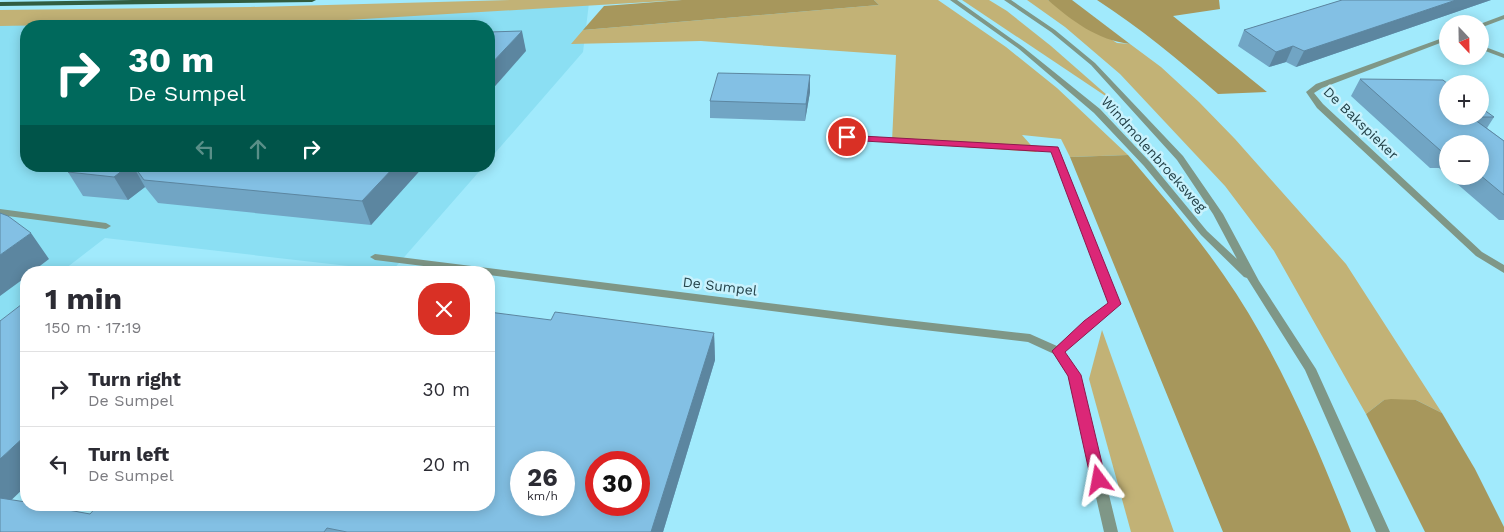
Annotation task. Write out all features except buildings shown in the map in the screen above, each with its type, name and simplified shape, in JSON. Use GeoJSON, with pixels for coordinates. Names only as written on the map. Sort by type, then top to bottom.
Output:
{"type":"FeatureCollection","features":[{"type":"Feature","properties":{"kind":"main road"},"geometry":{"type":"LineString","coordinates":[[0,4],[312,0]]}},
{"type":"Feature","properties":{"kind":"street","name":"Windmolenbroeksweg"},"geometry":{"type":"LineString","coordinates":[[953,0],[1021,48],[1097,111],[1147,164],[1204,233],[1254,281]]}},
{"type":"Feature","properties":{"kind":"street","name":"Windmolenbroeksweg"},"geometry":{"type":"LineString","coordinates":[[1007,0],[1053,31],[1092,64],[1180,158],[1218,214],[1254,281],[1310,369],[1383,532]]}},
{"type":"Feature","properties":{"kind":"street"},"geometry":{"type":"LineString","coordinates":[[1489,23],[1504,18]]}},
{"type":"Feature","properties":{"kind":"street","name":"De Bakspieker"},"geometry":{"type":"LineString","coordinates":[[1439,41],[1319,86],[1310,92],[1320,106],[1472,247],[1504,270]]}},
{"type":"Feature","properties":{"kind":"street"},"geometry":{"type":"LineString","coordinates":[[1489,50],[1504,56]]}},
{"type":"Feature","properties":{"kind":"street"},"geometry":{"type":"LineString","coordinates":[[847,137],[1055,149],[1115,304],[1088,324],[1058,351],[1074,375],[1111,532]]}},
{"type":"Feature","properties":{"kind":"street"},"geometry":{"type":"LineString","coordinates":[[0,212],[106,226]]}},
{"type":"Feature","properties":{"kind":"street","name":"De Sumpel"},"geometry":{"type":"LineString","coordinates":[[375,257],[446,266]]}},
{"type":"Feature","properties":{"kind":"street","name":"De Sumpel"},"geometry":{"type":"LineString","coordinates":[[495,272],[1030,338],[1058,351]]}},
{"type":"Feature","properties":{"kind":"shaded area"},"geometry":{"type":"Polygon","coordinates":[[[511,0],[682,0],[347,20],[20,20],[20,26],[0,26],[0,10],[250,7],[511,0]]]}},
{"type":"Feature","properties":{"kind":"shaded area"},"geometry":{"type":"Polygon","coordinates":[[[682,0],[874,0],[879,5],[583,30],[604,6],[682,0]]]}},
{"type":"Feature","properties":{"kind":"shaded area"},"geometry":{"type":"Polygon","coordinates":[[[874,0],[938,0],[1006,47],[1057,88],[1128,155],[1070,157],[1061,139],[1022,135],[1037,152],[892,142],[896,55],[701,41],[571,44],[583,30],[879,5],[874,0]]]}},
{"type":"Feature","properties":{"kind":"shaded area"},"geometry":{"type":"Polygon","coordinates":[[[962,0],[989,0],[1007,11],[1051,46],[1116,103],[962,0]]]}},
{"type":"Feature","properties":{"kind":"shaded area"},"geometry":{"type":"Polygon","coordinates":[[[1027,0],[1048,0],[1117,43],[1130,44],[1161,67],[1199,102],[1235,139],[1346,264],[1442,413],[1416,400],[1384,400],[1366,414],[1274,251],[1225,186],[1120,74],[1065,27],[1027,0]]]}},
{"type":"Feature","properties":{"kind":"shaded area"},"geometry":{"type":"Polygon","coordinates":[[[1048,0],[1072,0],[1130,44],[1096,34],[1066,15],[1048,0]]]}},
{"type":"Feature","properties":{"kind":"shaded area"},"geometry":{"type":"Polygon","coordinates":[[[1097,0],[1219,0],[1220,9],[1173,16],[1267,92],[1218,94],[1159,45],[1097,0]]]}},
{"type":"Feature","properties":{"kind":"shaded area"},"geometry":{"type":"Polygon","coordinates":[[[589,3],[583,52],[495,153],[495,20],[20,20],[20,172],[479,172],[396,266],[349,266],[105,238],[69,266],[20,266],[20,305],[0,321],[0,19],[589,3]]]}},
{"type":"Feature","properties":{"kind":"shaded area"},"geometry":{"type":"Polygon","coordinates":[[[1128,155],[1212,258],[1243,304],[1278,367],[1310,432],[1351,532],[1223,532],[1070,157],[1128,155]]]}},
{"type":"Feature","properties":{"kind":"shaded area"},"geometry":{"type":"Polygon","coordinates":[[[1102,330],[1174,532],[1131,532],[1089,379],[1102,330]]]}},
{"type":"Feature","properties":{"kind":"shaded area"},"geometry":{"type":"Polygon","coordinates":[[[1384,400],[1416,400],[1442,413],[1475,469],[1504,527],[1504,532],[1425,532],[1366,414],[1384,400]]]}},
{"type":"Feature","properties":{"kind":"route"},"geometry":{"type":"LineString","coordinates":[[847,137],[1055,149],[1115,304],[1088,324],[1058,351],[1074,375],[1099,480]]}}]}
